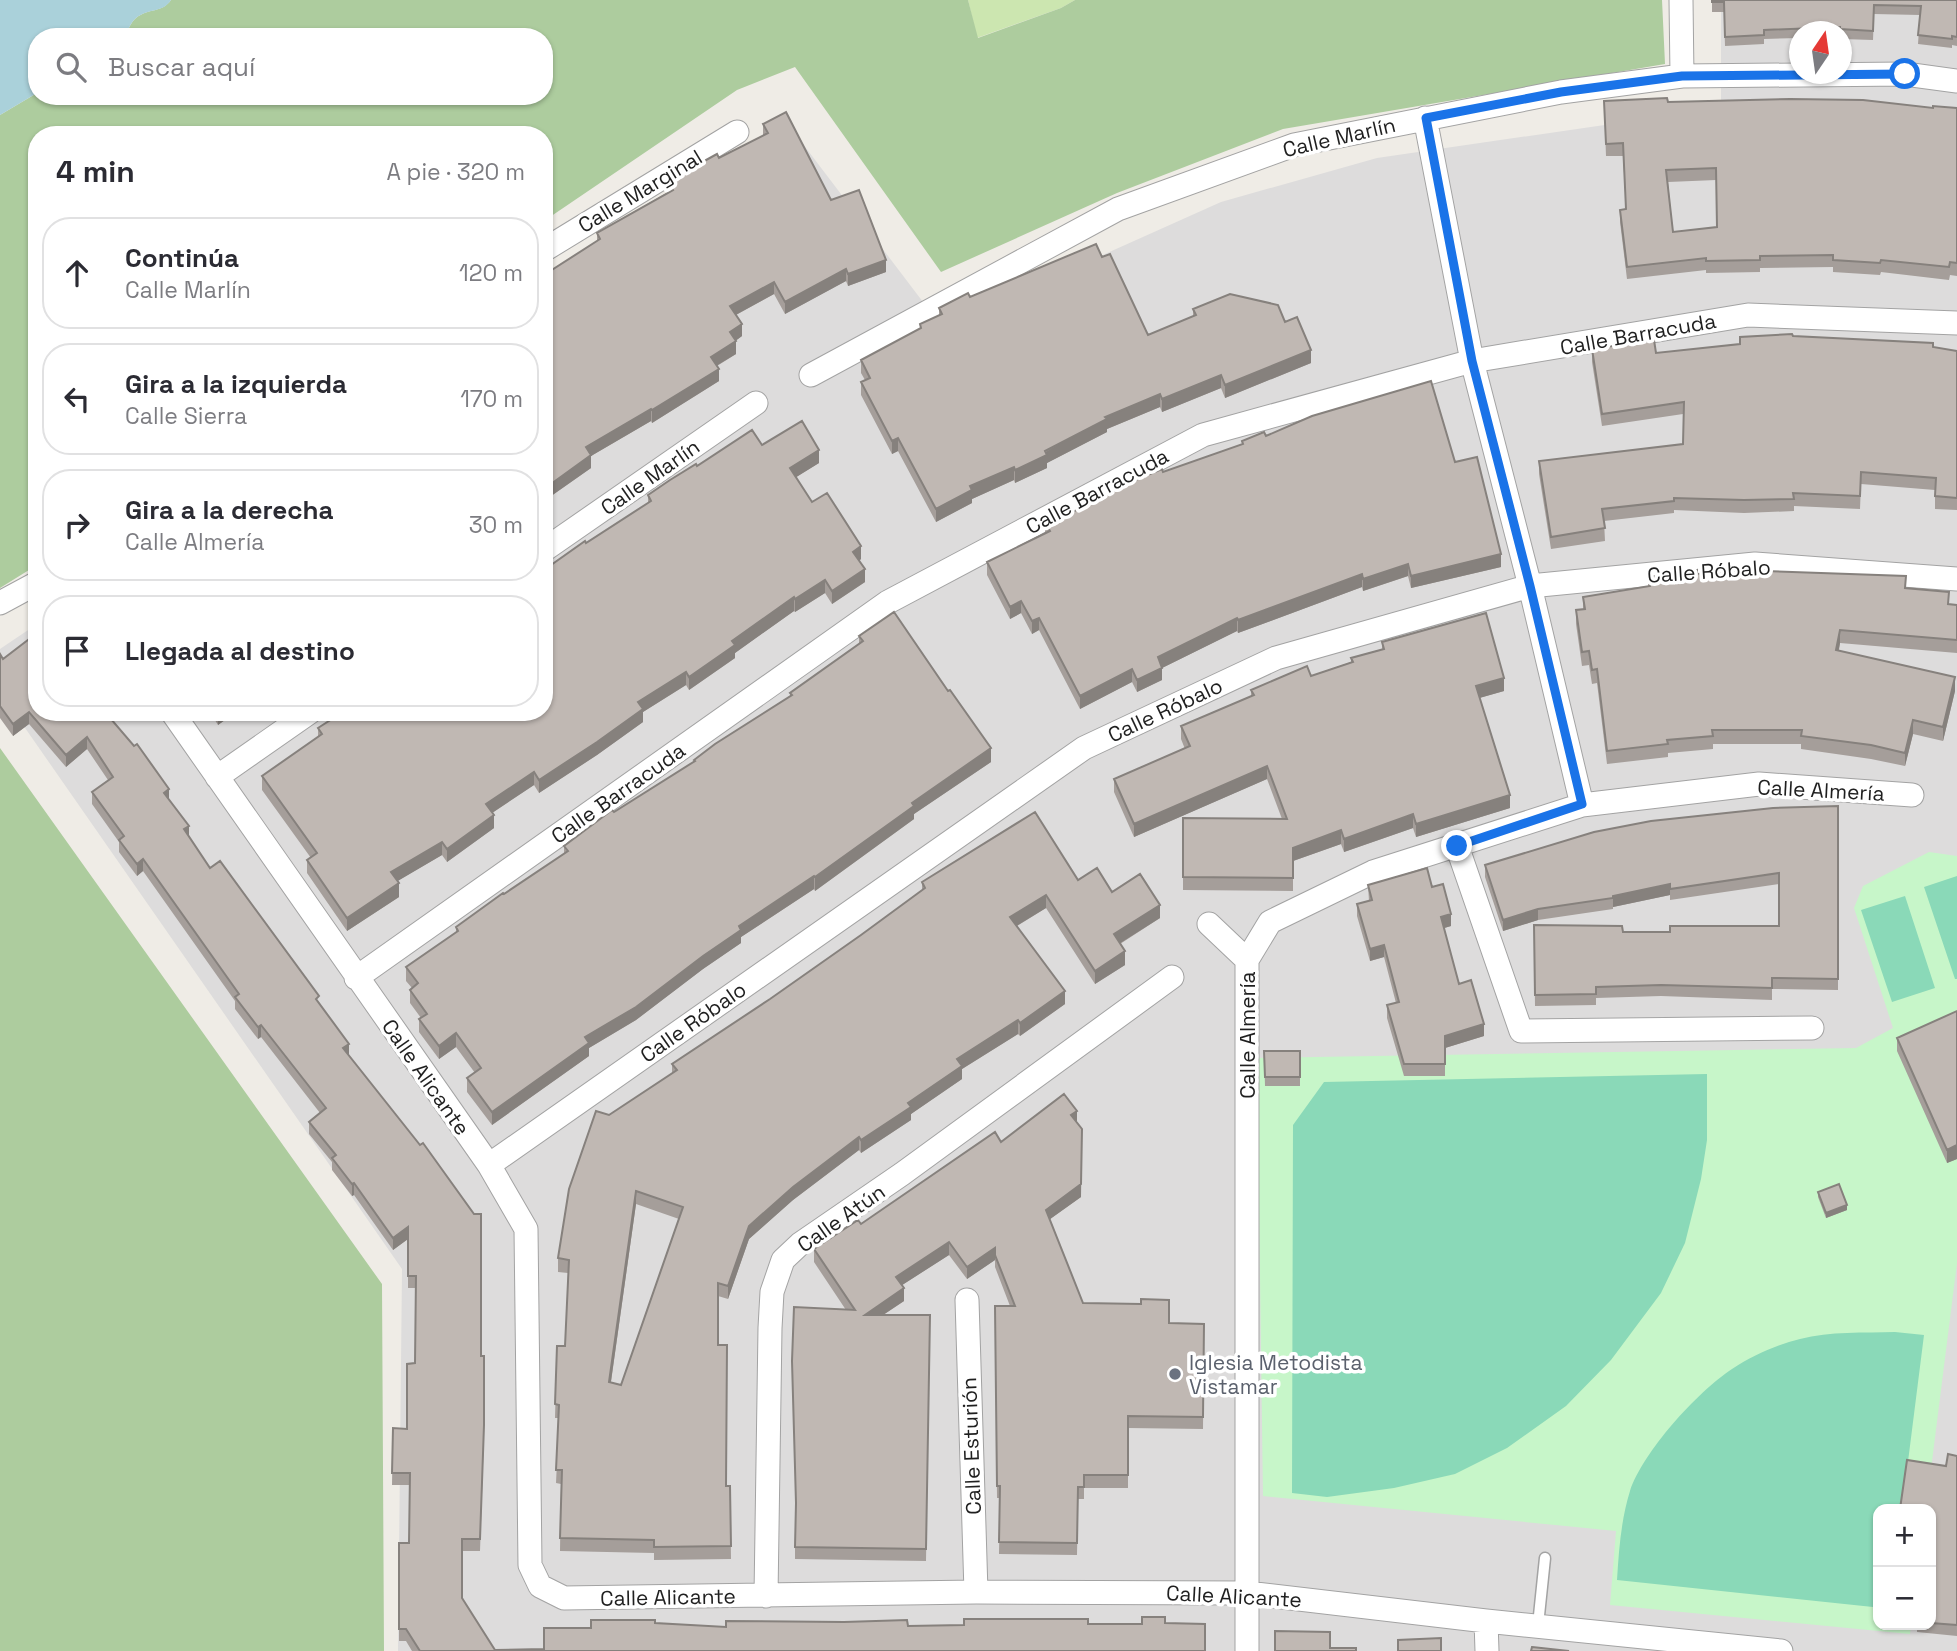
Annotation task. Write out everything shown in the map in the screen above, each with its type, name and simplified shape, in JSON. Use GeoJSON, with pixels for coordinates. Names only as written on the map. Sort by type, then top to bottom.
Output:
{"type":"FeatureCollection","features":[{"type":"Feature","properties":{"kind":"street"},"geometry":{"type":"LineString","coordinates":[[1681,0],[1682,76]]}},
{"type":"Feature","properties":{"kind":"street","name":"Calle Marlín"},"geometry":{"type":"LineString","coordinates":[[811,375],[1118,209],[1294,145],[1561,92],[1682,76],[1905,74],[1957,81]]}},
{"type":"Feature","properties":{"kind":"street"},"geometry":{"type":"LineString","coordinates":[[1426,118],[1472,361],[1582,804]]}},
{"type":"Feature","properties":{"kind":"street","name":"Calle Marginal"},"geometry":{"type":"LineString","coordinates":[[553,244],[737,132]]}},
{"type":"Feature","properties":{"kind":"street","name":"Calle Barracuda"},"geometry":{"type":"LineString","coordinates":[[356,978],[888,602],[1203,435],[1472,361],[1748,315],[1957,323]]}},
{"type":"Feature","properties":{"kind":"street","name":"Calle Marlín"},"geometry":{"type":"LineString","coordinates":[[553,544],[756,403]]}},
{"type":"Feature","properties":{"kind":"street","name":"Calle Róbalo"},"geometry":{"type":"LineString","coordinates":[[489,1165],[1084,748],[1276,658],[1530,586],[1755,564],[1957,579]]}},
{"type":"Feature","properties":{"kind":"street"},"geometry":{"type":"LineString","coordinates":[[0,603],[28,588]]}},
{"type":"Feature","properties":{"kind":"street","name":"Calle Alicante"},"geometry":{"type":"LineString","coordinates":[[178,721],[489,1165],[526,1229],[530,1565],[540,1586],[564,1598],[976,1592],[1247,1593],[1781,1651]]}},
{"type":"Feature","properties":{"kind":"street"},"geometry":{"type":"LineString","coordinates":[[217,777],[297,721]]}},
{"type":"Feature","properties":{"kind":"street","name":"Calle Almería"},"geometry":{"type":"LineString","coordinates":[[1247,1651],[1247,960],[1270,922],[1374,872],[1582,804],[1759,784],[1912,795]]}},
{"type":"Feature","properties":{"kind":"street"},"geometry":{"type":"LineString","coordinates":[[1457,846],[1521,1031],[1812,1028]]}},
{"type":"Feature","properties":{"kind":"street"},"geometry":{"type":"LineString","coordinates":[[1209,924],[1247,960]]}},
{"type":"Feature","properties":{"kind":"street","name":"Calle Atún"},"geometry":{"type":"LineString","coordinates":[[766,1596],[770,1328],[772,1292],[783,1260],[800,1244],[902,1174],[1172,977]]}},
{"type":"Feature","properties":{"kind":"street","name":"Calle Esturión"},"geometry":{"type":"LineString","coordinates":[[967,1300],[976,1592]]}},
{"type":"Feature","properties":{"kind":"street"},"geometry":{"type":"LineString","coordinates":[[1486,1621],[1487,1651]]}},
{"type":"Feature","properties":{"kind":"lane"},"geometry":{"type":"LineString","coordinates":[[1538,1625],[1545,1558]]}},
{"type":"Feature","properties":{"kind":"shaded area"},"geometry":{"type":"Polygon","coordinates":[[[1721,0],[1957,0],[1957,1651],[398,1651],[402,1269],[0,692],[0,649],[28,630],[28,721],[553,721],[553,279],[787,123],[942,327],[1221,202],[1377,158],[1721,108],[1721,0]]]}},
{"type":"Feature","properties":{"kind":"green space"},"geometry":{"type":"Polygon","coordinates":[[[171,0],[968,0],[978,38],[1061,8],[1075,0],[1662,0],[1665,64],[1283,129],[1117,193],[941,272],[795,67],[737,90],[553,215],[553,126],[28,126],[28,571],[0,588],[0,115],[28,98],[28,105],[553,105],[553,28],[129,28],[136,18],[171,0]]]}},
{"type":"Feature","properties":{"kind":"green space"},"geometry":{"type":"Polygon","coordinates":[[[968,0],[1075,0],[1061,8],[977,38],[968,0]]]}},
{"type":"Feature","properties":{"kind":"green space"},"geometry":{"type":"Polygon","coordinates":[[[0,748],[382,1284],[384,1651],[0,1651],[0,748]]]}},
{"type":"Feature","properties":{"kind":"green space"},"geometry":{"type":"Polygon","coordinates":[[[1929,852],[1957,856],[1957,1263],[1927,1504],[1873,1504],[1873,1630],[1910,1630],[1910,1634],[1610,1605],[1616,1531],[1263,1496],[1257,1058],[1856,1048],[1893,1028],[1854,908],[1863,886],[1929,852]]]}},
{"type":"Feature","properties":{"kind":"green space"},"geometry":{"type":"Polygon","coordinates":[[[1957,876],[1957,979],[1955,979],[1924,887],[1957,876]]]}},
{"type":"Feature","properties":{"kind":"green space"},"geometry":{"type":"Polygon","coordinates":[[[1905,896],[1935,988],[1892,1002],[1861,910],[1905,896]]]}},
{"type":"Feature","properties":{"kind":"green space"},"geometry":{"type":"Polygon","coordinates":[[[1707,1074],[1707,1140],[1701,1179],[1685,1243],[1661,1293],[1611,1360],[1566,1406],[1507,1448],[1455,1474],[1394,1488],[1327,1497],[1292,1493],[1293,1125],[1324,1082],[1707,1074]]]}},
{"type":"Feature","properties":{"kind":"green space"},"geometry":{"type":"Polygon","coordinates":[[[1895,1332],[1924,1335],[1903,1504],[1873,1504],[1873,1607],[1617,1580],[1624,1513],[1630,1491],[1646,1459],[1688,1407],[1718,1379],[1764,1351],[1811,1336],[1895,1332]]]}},
{"type":"Feature","properties":{"kind":"water"},"geometry":{"type":"Polygon","coordinates":[[[0,0],[171,0],[164,7],[136,18],[129,28],[28,28],[28,98],[0,115],[0,0]]]}},
{"type":"Feature","properties":{"kind":"building"},"geometry":{"type":"Polygon","coordinates":[[[1957,0],[1957,37],[1952,36],[1952,39],[1918,35],[1921,6],[1874,5],[1873,31],[1852,30],[1852,21],[1789,21],[1789,29],[1764,30],[1764,35],[1725,37],[1724,2],[1712,2],[1957,0]]]}},
{"type":"Feature","properties":{"kind":"building"},"geometry":{"type":"Polygon","coordinates":[[[1667,98],[1668,102],[1863,100],[1957,108],[1957,263],[1950,262],[1949,267],[1881,260],[1880,263],[1833,260],[1833,255],[1760,256],[1760,260],[1706,261],[1706,258],[1627,267],[1620,210],[1626,209],[1623,143],[1606,144],[1604,101],[1667,98]],[[1716,168],[1666,170],[1673,232],[1717,227],[1716,168]]]}},
{"type":"Feature","properties":{"kind":"building"},"geometry":{"type":"Polygon","coordinates":[[[786,112],[831,200],[859,190],[886,260],[848,274],[846,269],[785,302],[774,282],[730,306],[742,324],[730,332],[736,341],[711,357],[719,369],[586,447],[591,455],[553,482],[553,269],[600,239],[597,233],[673,190],[668,181],[717,154],[719,158],[768,133],[763,124],[786,112]]]}},
{"type":"Feature","properties":{"kind":"building"},"geometry":{"type":"Polygon","coordinates":[[[1096,244],[1102,257],[1110,254],[1148,335],[1196,315],[1193,309],[1230,294],[1278,305],[1285,322],[1297,317],[1311,350],[1225,385],[1221,375],[1162,399],[1160,394],[1105,417],[1107,419],[1045,451],[1047,455],[970,486],[972,490],[936,509],[898,438],[892,441],[861,382],[870,378],[861,360],[921,328],[920,324],[942,314],[939,308],[968,293],[970,297],[1096,244]]]}},
{"type":"Feature","properties":{"kind":"building"},"geometry":{"type":"Polygon","coordinates":[[[1792,334],[1933,343],[1933,347],[1957,351],[1957,498],[1935,496],[1936,478],[1861,472],[1860,496],[1793,493],[1794,499],[1674,498],[1674,501],[1602,509],[1605,528],[1551,537],[1539,461],[1683,444],[1684,402],[1602,414],[1592,349],[1654,340],[1656,353],[1740,344],[1740,337],[1792,334]]]}},
{"type":"Feature","properties":{"kind":"building"},"geometry":{"type":"Polygon","coordinates":[[[1431,381],[1455,462],[1477,457],[1501,554],[1411,576],[1408,564],[1363,579],[1362,574],[1238,620],[1237,618],[1158,657],[1162,668],[1137,680],[1132,669],[1080,696],[1039,618],[1032,621],[1021,601],[1010,607],[987,562],[1050,531],[1045,522],[1063,512],[1065,516],[1162,469],[1163,472],[1243,444],[1242,441],[1264,432],[1266,436],[1312,416],[1431,381]]]}},
{"type":"Feature","properties":{"kind":"building"},"geometry":{"type":"Polygon","coordinates":[[[802,421],[819,450],[790,468],[812,502],[827,493],[861,546],[853,552],[865,569],[832,591],[825,580],[795,599],[794,597],[732,641],[735,645],[689,677],[686,672],[638,702],[643,709],[597,742],[539,780],[534,772],[486,804],[494,815],[447,849],[442,842],[391,872],[399,883],[347,918],[307,860],[317,853],[262,776],[322,734],[318,728],[329,721],[553,721],[553,564],[651,501],[648,495],[670,480],[696,464],[697,466],[752,430],[762,445],[802,421]]]}},
{"type":"Feature","properties":{"kind":"building"},"geometry":{"type":"Polygon","coordinates":[[[1765,568],[1765,571],[1906,576],[1905,588],[1949,592],[1948,604],[1957,605],[1957,640],[1840,630],[1836,650],[1955,677],[1943,727],[1913,720],[1905,753],[1871,745],[1801,736],[1802,730],[1712,730],[1713,736],[1667,740],[1668,744],[1607,751],[1597,669],[1592,670],[1589,651],[1582,652],[1576,610],[1585,609],[1583,597],[1650,586],[1648,577],[1697,570],[1697,574],[1765,568]]]}},
{"type":"Feature","properties":{"kind":"building"},"geometry":{"type":"Polygon","coordinates":[[[894,612],[991,748],[912,803],[914,806],[815,877],[739,926],[741,930],[636,1007],[585,1037],[589,1043],[492,1112],[467,1078],[481,1068],[456,1033],[439,1046],[419,1019],[427,1014],[410,990],[418,983],[406,967],[458,931],[456,927],[503,893],[568,851],[564,846],[612,810],[614,812],[695,761],[715,744],[792,695],[790,693],[863,641],[859,636],[894,612]]]}},
{"type":"Feature","properties":{"kind":"building"},"geometry":{"type":"Polygon","coordinates":[[[1486,613],[1504,678],[1476,686],[1510,795],[1416,824],[1413,814],[1344,839],[1341,830],[1293,848],[1293,878],[1183,877],[1183,818],[1287,819],[1267,766],[1134,824],[1114,779],[1190,746],[1181,726],[1254,695],[1251,690],[1307,666],[1311,676],[1353,662],[1351,658],[1384,649],[1382,642],[1486,613]]]}},
{"type":"Feature","properties":{"kind":"building"},"geometry":{"type":"Polygon","coordinates":[[[28,640],[28,713],[13,724],[0,706],[0,654],[3,659],[28,640]]]}},
{"type":"Feature","properties":{"kind":"building"},"geometry":{"type":"Polygon","coordinates":[[[37,721],[113,721],[134,746],[137,744],[169,789],[164,793],[189,826],[184,829],[210,868],[220,861],[319,996],[316,999],[349,1044],[343,1048],[420,1145],[423,1143],[474,1214],[481,1214],[484,1425],[480,1539],[462,1539],[462,1598],[495,1650],[544,1649],[544,1628],[591,1628],[591,1620],[655,1620],[655,1623],[726,1627],[726,1621],[907,1620],[908,1626],[964,1625],[964,1619],[1088,1619],[1088,1624],[1142,1624],[1142,1617],[1165,1617],[1165,1623],[1205,1624],[1205,1651],[420,1651],[406,1629],[399,1629],[399,1543],[409,1543],[410,1473],[392,1473],[393,1428],[407,1429],[407,1364],[415,1363],[416,1276],[408,1276],[408,1227],[393,1238],[354,1183],[352,1184],[332,1158],[336,1155],[309,1122],[326,1108],[261,1025],[258,1027],[235,997],[239,994],[143,859],[137,864],[119,840],[124,836],[92,792],[113,777],[87,737],[66,755],[37,721]]]}},
{"type":"Feature","properties":{"kind":"building"},"geometry":{"type":"Polygon","coordinates":[[[1838,806],[1838,979],[1772,978],[1772,988],[1661,985],[1596,987],[1596,994],[1535,995],[1534,925],[1622,926],[1623,932],[1670,932],[1670,926],[1779,926],[1779,873],[1670,889],[1670,884],[1613,898],[1538,909],[1503,920],[1485,865],[1594,832],[1651,821],[1773,808],[1838,806]]]}},
{"type":"Feature","properties":{"kind":"building"},"geometry":{"type":"Polygon","coordinates":[[[1035,812],[1078,880],[1097,868],[1112,892],[1140,874],[1160,905],[1114,934],[1125,951],[1095,971],[1046,895],[1010,917],[1065,991],[1020,1023],[1018,1020],[957,1059],[962,1066],[908,1103],[911,1107],[861,1140],[859,1137],[793,1187],[749,1226],[728,1286],[718,1283],[718,1345],[727,1345],[726,1486],[730,1486],[731,1546],[654,1547],[654,1540],[560,1538],[562,1470],[556,1470],[559,1405],[555,1404],[557,1346],[565,1346],[569,1260],[558,1258],[569,1189],[596,1111],[609,1115],[677,1070],[672,1064],[861,935],[925,888],[922,882],[1035,812]],[[636,1191],[609,1382],[621,1385],[683,1207],[636,1191]]]}},
{"type":"Feature","properties":{"kind":"building"},"geometry":{"type":"Polygon","coordinates":[[[1427,868],[1432,887],[1443,884],[1451,914],[1441,917],[1459,984],[1471,980],[1484,1024],[1445,1036],[1445,1064],[1404,1064],[1387,1005],[1399,1002],[1384,945],[1370,949],[1357,904],[1372,900],[1368,885],[1427,868]]]}},
{"type":"Feature","properties":{"kind":"building"},"geometry":{"type":"Polygon","coordinates":[[[1957,1011],[1957,1145],[1947,1150],[1897,1038],[1957,1011]]]}},
{"type":"Feature","properties":{"kind":"building"},"geometry":{"type":"Polygon","coordinates":[[[1264,1051],[1300,1051],[1300,1077],[1265,1077],[1264,1051]]]}},
{"type":"Feature","properties":{"kind":"building"},"geometry":{"type":"Polygon","coordinates":[[[1064,1094],[1077,1111],[1071,1115],[1082,1129],[1081,1184],[1046,1210],[1083,1303],[1141,1304],[1141,1299],[1169,1300],[1169,1323],[1204,1324],[1203,1417],[1128,1416],[1128,1475],[1084,1475],[1084,1487],[1078,1487],[1077,1543],[999,1542],[995,1306],[1015,1306],[995,1255],[995,1248],[967,1267],[949,1242],[896,1277],[904,1288],[865,1315],[930,1315],[926,1549],[795,1547],[792,1361],[794,1307],[855,1310],[814,1249],[858,1220],[861,1224],[995,1132],[1001,1142],[1064,1094]]]}},
{"type":"Feature","properties":{"kind":"building"},"geometry":{"type":"Polygon","coordinates":[[[1839,1184],[1847,1205],[1826,1213],[1818,1192],[1839,1184]]]}},
{"type":"Feature","properties":{"kind":"building"},"geometry":{"type":"Polygon","coordinates":[[[1948,1454],[1957,1456],[1957,1625],[1936,1623],[1936,1504],[1901,1504],[1907,1460],[1946,1466],[1948,1454]]]}},
{"type":"Feature","properties":{"kind":"building"},"geometry":{"type":"Polygon","coordinates":[[[1275,1631],[1330,1632],[1330,1648],[1356,1648],[1356,1651],[1275,1651],[1275,1631]]]}},
{"type":"Feature","properties":{"kind":"building"},"geometry":{"type":"Polygon","coordinates":[[[1441,1638],[1441,1651],[1398,1651],[1398,1640],[1441,1638]]]}},
{"type":"Feature","properties":{"kind":"building"},"geometry":{"type":"Polygon","coordinates":[[[1532,1647],[1569,1651],[1531,1651],[1532,1647]]]}},
{"type":"Feature","properties":{"kind":"place","name":"Iglesia Metodista Vistamar"},"geometry":{"type":"Point","coordinates":[1175,1374]}},
{"type":"Feature","properties":{"kind":"route"},"geometry":{"type":"LineString","coordinates":[[1457,846],[1582,804],[1472,361],[1426,118],[1561,92],[1682,76],[1905,74]]}}]}
